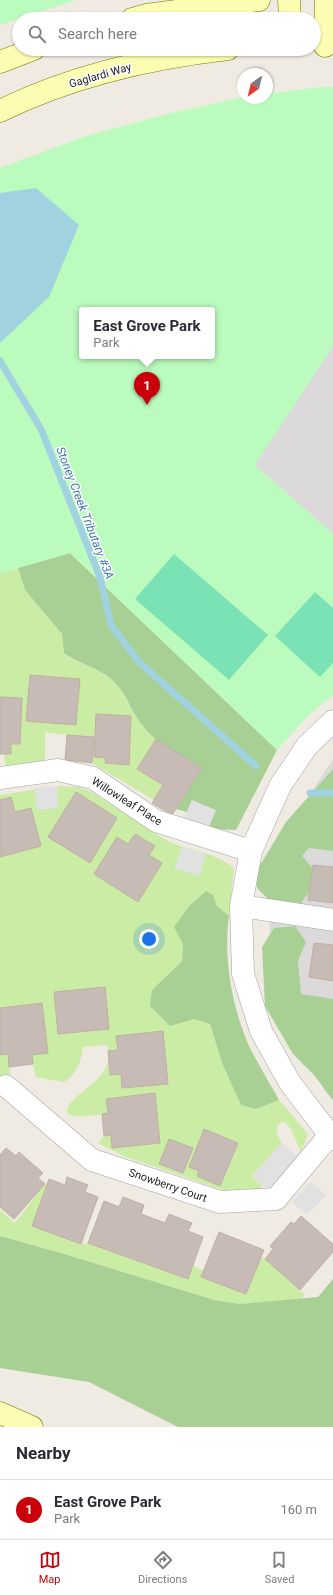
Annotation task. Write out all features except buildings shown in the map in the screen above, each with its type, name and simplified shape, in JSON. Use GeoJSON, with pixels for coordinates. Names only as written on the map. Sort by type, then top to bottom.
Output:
{"type":"FeatureCollection","features":[{"type":"Feature","properties":{"kind":"main road"},"geometry":{"type":"LineString","coordinates":[[145,12],[160,0]]}},
{"type":"Feature","properties":{"kind":"main road"},"geometry":{"type":"LineString","coordinates":[[174,12],[259,0]]}},
{"type":"Feature","properties":{"kind":"main road"},"geometry":{"type":"LineString","coordinates":[[289,0],[290,12]]}},
{"type":"Feature","properties":{"kind":"main road"},"geometry":{"type":"LineString","coordinates":[[324,46],[326,0]]}},
{"type":"Feature","properties":{"kind":"main road"},"geometry":{"type":"LineString","coordinates":[[0,62],[16,56]]}},
{"type":"Feature","properties":{"kind":"main road","name":"Gaglardi Way"},"geometry":{"type":"LineString","coordinates":[[0,111],[33,95],[103,72],[174,56]]}},
{"type":"Feature","properties":{"kind":"main road"},"geometry":{"type":"LineString","coordinates":[[0,1413],[32,1427]]}},
{"type":"Feature","properties":{"kind":"street"},"geometry":{"type":"LineString","coordinates":[[331,1137],[290,1083],[261,1031],[243,974],[242,906],[250,851],[280,786],[307,746],[333,722]]}},
{"type":"Feature","properties":{"kind":"street","name":"Willowleaf Place"},"geometry":{"type":"LineString","coordinates":[[0,778],[58,770],[93,778],[156,821],[250,851]]}},
{"type":"Feature","properties":{"kind":"street"},"geometry":{"type":"LineString","coordinates":[[242,906],[333,920]]}},
{"type":"Feature","properties":{"kind":"street","name":"Snowberry Court"},"geometry":{"type":"LineString","coordinates":[[6,1086],[92,1160],[220,1202],[276,1199],[331,1137]]}},
{"type":"Feature","properties":{"kind":"shaded area"},"geometry":{"type":"Polygon","coordinates":[[[333,346],[333,534],[255,465],[333,346]]]}},
{"type":"Feature","properties":{"kind":"shaded area"},"geometry":{"type":"Polygon","coordinates":[[[333,759],[333,1100],[324,1090],[271,961],[268,892],[293,820],[333,759]]]}},
{"type":"Feature","properties":{"kind":"shaded area"},"geometry":{"type":"Polygon","coordinates":[[[57,786],[58,808],[37,810],[35,788],[57,786]]]}},
{"type":"Feature","properties":{"kind":"shaded area"},"geometry":{"type":"Polygon","coordinates":[[[192,800],[216,810],[208,829],[184,819],[192,800]]]}},
{"type":"Feature","properties":{"kind":"shaded area"},"geometry":{"type":"Polygon","coordinates":[[[182,847],[206,855],[199,876],[175,868],[182,847]]]}},
{"type":"Feature","properties":{"kind":"shaded area"},"geometry":{"type":"Polygon","coordinates":[[[282,1143],[298,1157],[268,1190],[252,1176],[282,1143]]]}},
{"type":"Feature","properties":{"kind":"shaded area"},"geometry":{"type":"Polygon","coordinates":[[[311,1181],[326,1195],[307,1215],[292,1202],[311,1181]]]}},
{"type":"Feature","properties":{"kind":"green space"},"geometry":{"type":"Polygon","coordinates":[[[0,0],[75,0],[39,12],[12,12],[12,21],[0,25],[0,0]]]}},
{"type":"Feature","properties":{"kind":"green space"},"geometry":{"type":"Polygon","coordinates":[[[320,87],[333,87],[333,346],[255,465],[333,534],[333,695],[309,715],[277,750],[70,553],[0,573],[0,168],[86,136],[171,113],[237,98],[237,104],[273,104],[273,93],[320,87]]]}},
{"type":"Feature","properties":{"kind":"green space"},"geometry":{"type":"Polygon","coordinates":[[[70,553],[277,750],[236,830],[208,829],[192,800],[187,812],[176,809],[202,768],[162,744],[148,732],[138,720],[120,688],[104,674],[64,653],[62,634],[25,590],[18,568],[70,553]]]}},
{"type":"Feature","properties":{"kind":"green space"},"geometry":{"type":"Polygon","coordinates":[[[174,554],[268,635],[229,680],[135,599],[174,554]]]}},
{"type":"Feature","properties":{"kind":"green space"},"geometry":{"type":"Polygon","coordinates":[[[18,568],[25,590],[62,634],[64,653],[76,661],[93,666],[117,684],[142,726],[156,739],[137,769],[163,785],[154,800],[92,763],[65,760],[67,735],[45,732],[45,762],[6,771],[4,754],[0,754],[0,573],[18,568]]]}},
{"type":"Feature","properties":{"kind":"green space"},"geometry":{"type":"Polygon","coordinates":[[[315,592],[333,608],[333,663],[320,677],[275,636],[315,592]]]}},
{"type":"Feature","properties":{"kind":"green space"},"geometry":{"type":"Polygon","coordinates":[[[333,769],[333,851],[309,848],[302,856],[316,872],[313,886],[301,903],[270,901],[257,888],[256,872],[286,822],[333,769]]]}},
{"type":"Feature","properties":{"kind":"green space"},"geometry":{"type":"Polygon","coordinates":[[[57,786],[80,787],[93,793],[166,840],[174,844],[219,858],[234,868],[229,916],[217,906],[213,895],[174,927],[183,944],[182,961],[152,990],[170,1026],[194,1019],[210,1024],[222,1063],[256,1109],[279,1100],[308,1134],[301,1152],[291,1129],[285,1122],[281,1122],[277,1127],[277,1134],[282,1143],[252,1176],[263,1189],[241,1196],[126,1157],[100,1144],[99,1142],[104,1136],[102,1114],[79,1117],[67,1113],[68,1107],[72,1102],[104,1071],[109,1059],[107,1045],[83,1047],[78,1067],[64,1082],[36,1077],[33,1064],[9,1067],[11,1075],[0,1091],[0,795],[57,786]]]}},
{"type":"Feature","properties":{"kind":"green space"},"geometry":{"type":"Polygon","coordinates":[[[206,891],[213,895],[217,906],[229,916],[227,932],[228,965],[230,982],[238,1015],[249,1046],[279,1100],[256,1109],[241,1105],[222,1063],[210,1024],[194,1019],[170,1026],[150,1006],[152,990],[182,961],[183,944],[174,927],[190,905],[206,891]]]}},
{"type":"Feature","properties":{"kind":"green space"},"geometry":{"type":"Polygon","coordinates":[[[295,926],[306,942],[298,961],[301,994],[333,999],[333,1100],[314,1075],[293,1054],[265,1006],[262,947],[274,928],[295,926]]]}},
{"type":"Feature","properties":{"kind":"green space"},"geometry":{"type":"Polygon","coordinates":[[[45,1184],[47,1186],[32,1226],[81,1244],[88,1243],[187,1279],[193,1266],[204,1271],[202,1277],[246,1294],[261,1258],[265,1259],[305,1295],[299,1300],[240,1304],[214,1300],[0,1236],[0,1210],[15,1223],[45,1184]]]}},
{"type":"Feature","properties":{"kind":"green space"},"geometry":{"type":"Polygon","coordinates":[[[0,1236],[214,1300],[240,1304],[318,1297],[333,1279],[333,1427],[178,1427],[89,1382],[0,1368],[0,1236]]]}},
{"type":"Feature","properties":{"kind":"water"},"geometry":{"type":"Polygon","coordinates":[[[36,188],[79,225],[49,297],[0,343],[0,193],[36,188]]]}},
{"type":"Feature","properties":{"kind":"waterway","name":"Stoney Creek Tributary #3A"},"geometry":{"type":"LineString","coordinates":[[0,361],[41,429],[100,577],[111,625],[139,662],[256,766]]}},
{"type":"Feature","properties":{"kind":"waterway","name":"Stoney Creek Tributary #3A"},"geometry":{"type":"LineString","coordinates":[[310,793],[333,793]]}},
{"type":"Feature","properties":{"kind":"place","name":"East Grove Park"},"geometry":{"type":"Point","coordinates":[147,405]}}]}
